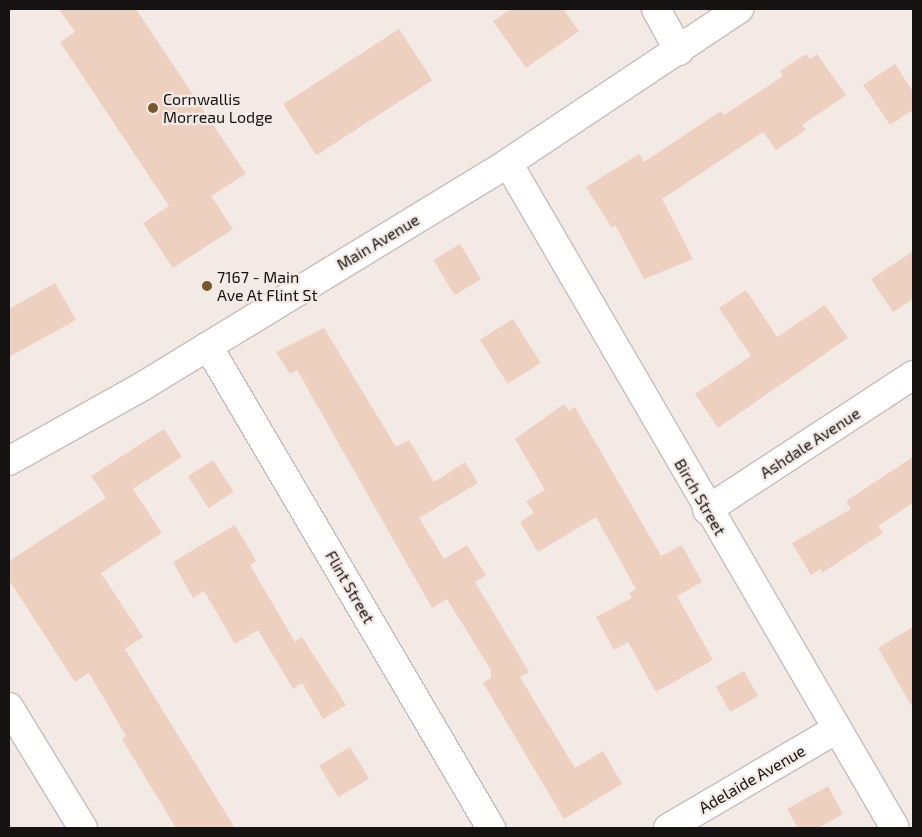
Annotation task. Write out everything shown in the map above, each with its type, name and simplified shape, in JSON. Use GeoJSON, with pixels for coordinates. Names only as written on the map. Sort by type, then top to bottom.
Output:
{"type":"FeatureCollection","features":[{"type":"Feature","properties":{"kind":"street"},"geometry":{"type":"LineString","coordinates":[[656,9],[679,51]]}},
{"type":"Feature","properties":{"kind":"street","name":"Main Avenue"},"geometry":{"type":"LineString","coordinates":[[9,461],[208,346],[508,163],[679,51],[739,9]]}},
{"type":"Feature","properties":{"kind":"street","name":"Birch Street"},"geometry":{"type":"LineString","coordinates":[[508,163],[835,730],[895,828]]}},
{"type":"Feature","properties":{"kind":"street","name":"Flint Street"},"geometry":{"type":"LineString","coordinates":[[208,346],[491,828]]}},
{"type":"Feature","properties":{"kind":"street","name":"Ashdale Avenue"},"geometry":{"type":"LineString","coordinates":[[707,510],[913,375]]}},
{"type":"Feature","properties":{"kind":"street"},"geometry":{"type":"LineString","coordinates":[[9,707],[83,828]]}},
{"type":"Feature","properties":{"kind":"street","name":"Adelaide Avenue"},"geometry":{"type":"LineString","coordinates":[[668,828],[835,730]]}},
{"type":"Feature","properties":{"kind":"building","name":"Cornwallis Morreau Lodge"},"geometry":{"type":"Polygon","coordinates":[[[59,9],[136,9],[246,174],[211,196],[233,229],[173,268],[143,223],[169,206],[60,42],[75,32],[59,9]]]}},
{"type":"Feature","properties":{"kind":"building"},"geometry":{"type":"Polygon","coordinates":[[[511,9],[563,9],[579,31],[526,68],[493,21],[511,9]]]}},
{"type":"Feature","properties":{"kind":"building"},"geometry":{"type":"Polygon","coordinates":[[[399,29],[432,80],[316,155],[283,104],[399,29]]]}},
{"type":"Feature","properties":{"kind":"building"},"geometry":{"type":"Polygon","coordinates":[[[806,54],[810,59],[817,54],[846,95],[802,125],[806,130],[776,150],[763,132],[662,199],[693,259],[644,279],[615,225],[612,228],[586,187],[639,154],[644,162],[721,111],[724,115],[783,76],[780,71],[806,54]]]}},
{"type":"Feature","properties":{"kind":"building"},"geometry":{"type":"Polygon","coordinates":[[[895,64],[913,92],[913,110],[890,125],[863,85],[895,64]]]}},
{"type":"Feature","properties":{"kind":"building"},"geometry":{"type":"Polygon","coordinates":[[[460,244],[481,279],[455,295],[433,260],[460,244]]]}},
{"type":"Feature","properties":{"kind":"building"},"geometry":{"type":"Polygon","coordinates":[[[913,251],[913,299],[893,312],[871,279],[913,251]]]}},
{"type":"Feature","properties":{"kind":"building"},"geometry":{"type":"Polygon","coordinates":[[[55,283],[76,320],[9,357],[9,309],[55,283]]]}},
{"type":"Feature","properties":{"kind":"building"},"geometry":{"type":"Polygon","coordinates":[[[746,290],[777,337],[825,305],[848,338],[718,428],[695,394],[751,356],[719,308],[746,290]]]}},
{"type":"Feature","properties":{"kind":"building"},"geometry":{"type":"Polygon","coordinates":[[[513,319],[541,363],[507,384],[480,340],[513,319]]]}},
{"type":"Feature","properties":{"kind":"building"},"geometry":{"type":"Polygon","coordinates":[[[324,328],[396,447],[409,440],[434,482],[465,462],[478,483],[419,518],[444,559],[467,545],[486,575],[475,582],[529,672],[520,677],[575,768],[603,751],[622,784],[564,819],[483,683],[491,678],[491,670],[447,599],[432,608],[297,370],[290,374],[276,352],[324,328]]]}},
{"type":"Feature","properties":{"kind":"building"},"geometry":{"type":"Polygon","coordinates":[[[564,404],[569,411],[575,407],[661,556],[682,545],[702,582],[677,596],[713,660],[656,692],[628,642],[614,650],[596,617],[632,598],[629,593],[636,589],[596,517],[538,552],[520,522],[534,513],[526,501],[545,490],[515,439],[564,404]]]}},
{"type":"Feature","properties":{"kind":"building"},"geometry":{"type":"Polygon","coordinates":[[[164,429],[182,457],[133,489],[162,533],[101,573],[143,637],[125,649],[235,828],[176,828],[122,739],[126,736],[89,673],[75,682],[9,580],[9,561],[106,498],[91,476],[164,429]]]}},
{"type":"Feature","properties":{"kind":"building"},"geometry":{"type":"Polygon","coordinates":[[[913,457],[913,503],[878,526],[883,533],[822,573],[820,569],[811,575],[792,543],[851,509],[846,501],[913,457]]]}},
{"type":"Feature","properties":{"kind":"building"},"geometry":{"type":"Polygon","coordinates":[[[213,460],[234,492],[209,508],[188,476],[213,460]]]}},
{"type":"Feature","properties":{"kind":"building"},"geometry":{"type":"Polygon","coordinates":[[[235,525],[256,561],[250,565],[295,642],[302,637],[346,705],[323,719],[302,683],[293,689],[258,630],[235,644],[204,591],[193,598],[173,562],[235,525]]]}},
{"type":"Feature","properties":{"kind":"building"},"geometry":{"type":"Polygon","coordinates":[[[913,627],[913,708],[878,648],[913,627]]]}},
{"type":"Feature","properties":{"kind":"building"},"geometry":{"type":"Polygon","coordinates":[[[744,671],[758,696],[730,712],[716,687],[744,671]]]}},
{"type":"Feature","properties":{"kind":"building"},"geometry":{"type":"Polygon","coordinates":[[[350,747],[369,779],[338,797],[319,766],[350,747]]]}},
{"type":"Feature","properties":{"kind":"building"},"geometry":{"type":"Polygon","coordinates":[[[828,786],[843,814],[818,828],[798,828],[787,809],[828,786]]]}},
{"type":"Feature","properties":{"kind":"place","name":"Cornwallis Morreau Lodge"},"geometry":{"type":"Point","coordinates":[153,108]}},
{"type":"Feature","properties":{"kind":"place","name":"7167 - Main Ave At Flint St"},"geometry":{"type":"Point","coordinates":[207,286]}}]}
